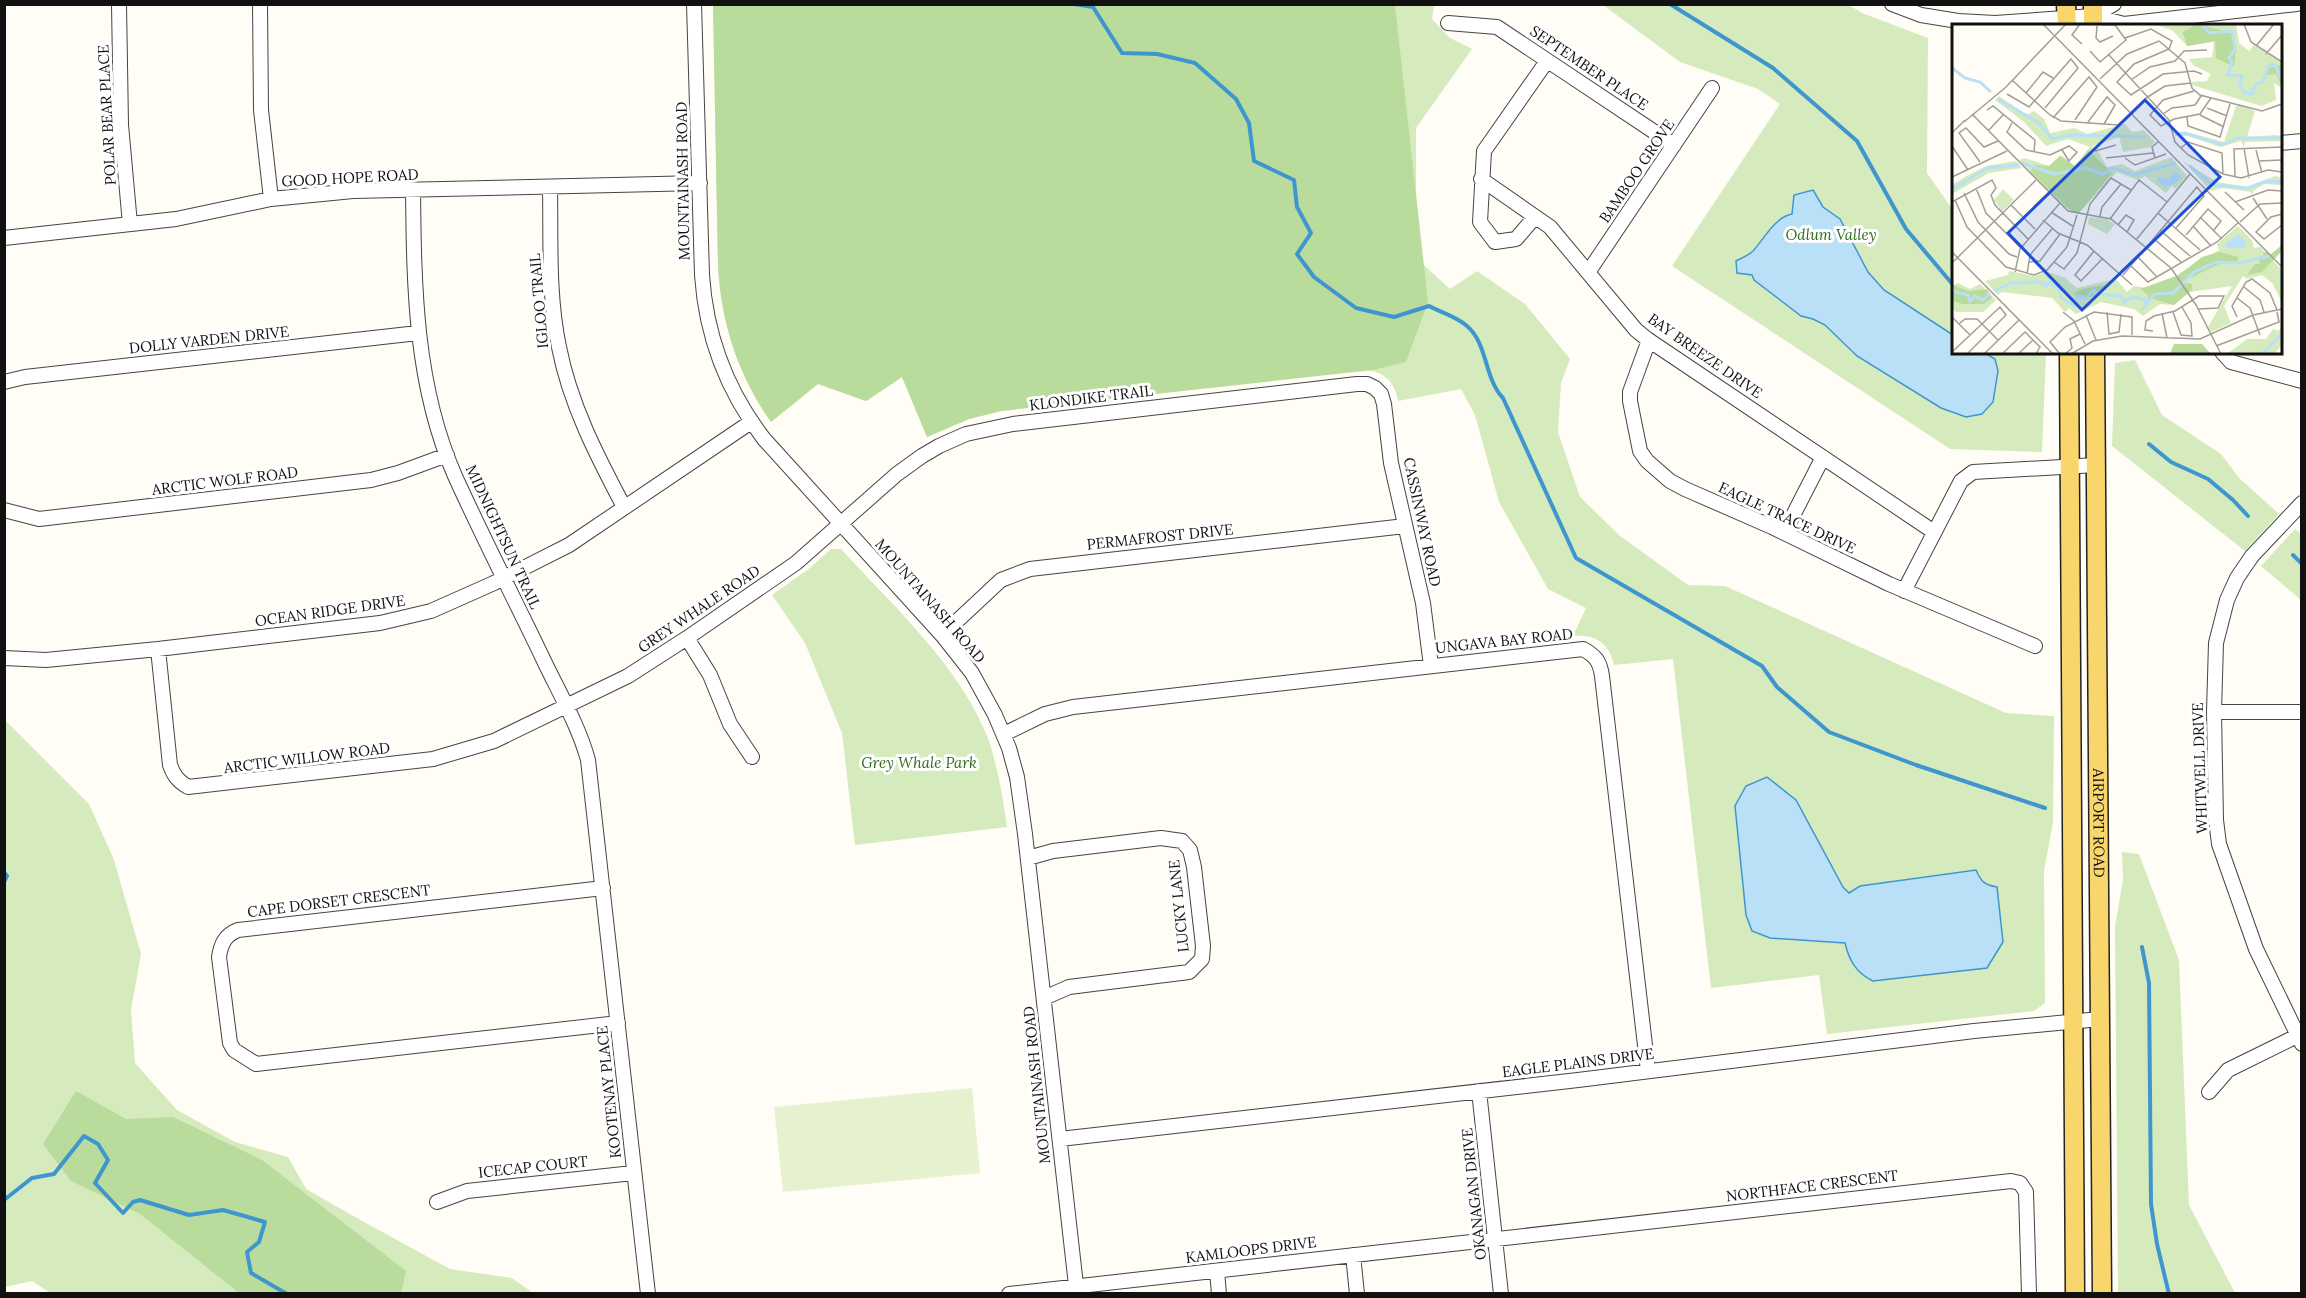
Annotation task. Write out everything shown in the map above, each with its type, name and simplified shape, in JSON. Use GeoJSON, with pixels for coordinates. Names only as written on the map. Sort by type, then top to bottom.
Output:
{"type":"FeatureCollection","features":[{"type":"Feature","properties":{"kind":"main road","name":"AIRPORT ROAD"},"geometry":{"type":"LineString","coordinates":[[2068,354],[2075,1293]]}},
{"type":"Feature","properties":{"kind":"main road","name":"AIRPORT ROAD"},"geometry":{"type":"LineString","coordinates":[[2095,354],[2102,1293]]}},
{"type":"Feature","properties":{"kind":"street","name":"POLAR BEAR PLACE"},"geometry":{"type":"LineString","coordinates":[[119,4],[121,125],[130,224]]}},
{"type":"Feature","properties":{"kind":"street"},"geometry":{"type":"LineString","coordinates":[[260,4],[261,110],[271,199]]}},
{"type":"Feature","properties":{"kind":"street","name":"MOUNTAINASH ROAD"},"geometry":{"type":"LineString","coordinates":[[694,4],[702,275],[706,317],[720,362],[751,423],[777,455],[942,635],[976,680],[1004,734],[1017,777],[1077,1290]]}},
{"type":"Feature","properties":{"kind":"street"},"geometry":{"type":"LineString","coordinates":[[1892,4],[1921,15],[1958,21],[1995,23],[2093,15],[2124,24],[2297,4]]}},
{"type":"Feature","properties":{"kind":"street"},"geometry":{"type":"LineString","coordinates":[[2093,15],[2114,4]]}},
{"type":"Feature","properties":{"kind":"street","name":"SEPTEMBER PLACE"},"geometry":{"type":"LineString","coordinates":[[1448,23],[1497,27],[1674,145]]}},
{"type":"Feature","properties":{"kind":"street"},"geometry":{"type":"LineString","coordinates":[[1534,218],[1516,239],[1495,242],[1480,222],[1481,179],[1484,151],[1547,61]]}},
{"type":"Feature","properties":{"kind":"street","name":"BAMBOO GROVE"},"geometry":{"type":"LineString","coordinates":[[1589,271],[1712,88]]}},
{"type":"Feature","properties":{"kind":"street"},"geometry":{"type":"LineString","coordinates":[[2282,143],[2301,141]]}},
{"type":"Feature","properties":{"kind":"street","name":"BAY BREEZE DRIVE"},"geometry":{"type":"LineString","coordinates":[[1481,179],[1550,227],[1636,330],[1934,532]]}},
{"type":"Feature","properties":{"kind":"street","name":"GOOD HOPE ROAD"},"geometry":{"type":"LineString","coordinates":[[4,238],[176,219],[271,199],[352,191],[700,183]]}},
{"type":"Feature","properties":{"kind":"street","name":"IGLOO TRAIL"},"geometry":{"type":"LineString","coordinates":[[550,187],[552,296],[558,346],[580,418],[624,507]]}},
{"type":"Feature","properties":{"kind":"street","name":"MIDNIGHTSUN TRAIL"},"geometry":{"type":"LineString","coordinates":[[413,190],[415,301],[429,395],[447,455],[585,747],[603,888]]}},
{"type":"Feature","properties":{"kind":"street","name":"DOLLY VARDEN DRIVE"},"geometry":{"type":"LineString","coordinates":[[4,382],[25,377],[418,333]]}},
{"type":"Feature","properties":{"kind":"street","name":"EAGLE TRACE DRIVE"},"geometry":{"type":"LineString","coordinates":[[1649,340],[1630,392],[1639,445],[1643,456],[1677,486],[1784,533],[1904,591],[2035,646]]}},
{"type":"Feature","properties":{"kind":"street"},"geometry":{"type":"LineString","coordinates":[[2224,354],[2231,362],[2301,381]]}},
{"type":"Feature","properties":{"kind":"street","name":"KLONDIKE TRAIL"},"geometry":{"type":"LineString","coordinates":[[840,524],[909,464],[939,446],[982,429],[1024,422],[1357,384],[1367,384],[1375,388]]}},
{"type":"Feature","properties":{"kind":"street","name":"CASSINWAY ROAD"},"geometry":{"type":"LineString","coordinates":[[1375,388],[1381,394],[1384,404],[1391,463],[1423,603],[1431,666]]}},
{"type":"Feature","properties":{"kind":"street","name":"OCEAN RIDGE DRIVE"},"geometry":{"type":"LineString","coordinates":[[4,658],[46,660],[158,649],[397,620],[443,607],[569,545],[751,423]]}},
{"type":"Feature","properties":{"kind":"street","name":"ARCTIC WOLF ROAD"},"geometry":{"type":"LineString","coordinates":[[4,510],[29,518],[51,518],[371,480],[447,455]]}},
{"type":"Feature","properties":{"kind":"street"},"geometry":{"type":"LineString","coordinates":[[1784,533],[1823,457]]}},
{"type":"Feature","properties":{"kind":"street"},"geometry":{"type":"LineString","coordinates":[[1904,591],[1961,481],[1973,472],[2096,465]]}},
{"type":"Feature","properties":{"kind":"street","name":"WHITWELL DRIVE"},"geometry":{"type":"LineString","coordinates":[[2299,1040],[2256,949],[2219,844],[2216,820],[2214,712],[2215,650],[2227,600],[2237,578],[2252,556],[2301,503]]}},
{"type":"Feature","properties":{"kind":"street","name":"GREY WHALE ROAD"},"geometry":{"type":"LineString","coordinates":[[566,707],[628,676],[687,638],[796,562],[840,524]]}},
{"type":"Feature","properties":{"kind":"street","name":"PERMAFROST DRIVE"},"geometry":{"type":"LineString","coordinates":[[942,635],[1000,580],[1030,569],[1405,526]]}},
{"type":"Feature","properties":{"kind":"street"},"geometry":{"type":"LineString","coordinates":[[687,638],[710,675],[730,724],[752,757]]}},
{"type":"Feature","properties":{"kind":"street","name":"ARCTIC WILLOW ROAD"},"geometry":{"type":"LineString","coordinates":[[158,649],[170,765],[173,774],[188,787],[433,759],[494,741],[566,707]]}},
{"type":"Feature","properties":{"kind":"street","name":"UNGAVA BAY ROAD"},"geometry":{"type":"LineString","coordinates":[[1004,734],[1045,714],[1073,706],[1583,649],[1593,654],[1600,663],[1648,1071]]}},
{"type":"Feature","properties":{"kind":"street"},"geometry":{"type":"LineString","coordinates":[[2214,712],[2301,712]]}},
{"type":"Feature","properties":{"kind":"street","name":"LUCKY LANE"},"geometry":{"type":"LineString","coordinates":[[1028,858],[1053,851],[1161,838],[1182,842],[1190,850],[1194,867],[1202,959],[1189,972],[1069,987],[1044,998]]}},
{"type":"Feature","properties":{"kind":"street","name":"KOOTENAY PLACE"},"geometry":{"type":"LineString","coordinates":[[603,888],[648,1293]]}},
{"type":"Feature","properties":{"kind":"street","name":"CAPE DORSET CRESCENT"},"geometry":{"type":"LineString","coordinates":[[603,888],[238,930],[226,937],[221,945],[219,957],[230,1043],[234,1050],[256,1064],[618,1023]]}},
{"type":"Feature","properties":{"kind":"street","name":"EAGLE PLAINS DRIVE"},"geometry":{"type":"LineString","coordinates":[[1060,1139],[1962,1032],[2100,1019]]}},
{"type":"Feature","properties":{"kind":"street"},"geometry":{"type":"LineString","coordinates":[[2210,1092],[2228,1070],[2299,1040]]}},
{"type":"Feature","properties":{"kind":"street","name":"OKANAGAN DRIVE"},"geometry":{"type":"LineString","coordinates":[[1479,1091],[1502,1293]]}},
{"type":"Feature","properties":{"kind":"street","name":"ICECAP COURT"},"geometry":{"type":"LineString","coordinates":[[437,1202],[467,1191],[633,1173]]}},
{"type":"Feature","properties":{"kind":"street","name":"NORTHFACE CRESCENT"},"geometry":{"type":"LineString","coordinates":[[1495,1239],[2012,1181],[2020,1184],[2026,1192],[2029,1293]]}},
{"type":"Feature","properties":{"kind":"street","name":"KAMLOOPS DRIVE"},"geometry":{"type":"LineString","coordinates":[[1010,1293],[1077,1290],[1216,1270],[1495,1239]]}},
{"type":"Feature","properties":{"kind":"street"},"geometry":{"type":"LineString","coordinates":[[1353,1255],[1358,1293]]}},
{"type":"Feature","properties":{"kind":"street"},"geometry":{"type":"LineString","coordinates":[[1216,1270],[1219,1293]]}},
{"type":"Feature","properties":{"kind":"green space"},"geometry":{"type":"Polygon","coordinates":[[[713,5],[1434,5],[1432,19],[1450,38],[1472,49],[1416,128],[1416,258],[1450,289],[1477,271],[1525,304],[1570,359],[1561,383],[1558,432],[1580,497],[1620,536],[1688,585],[1725,586],[2006,713],[2054,716],[2053,822],[2044,871],[2045,1003],[2034,1011],[1827,1034],[1819,975],[1711,988],[1673,659],[1614,665],[1609,651],[1595,638],[1573,636],[1586,608],[1548,589],[1499,502],[1475,415],[1461,389],[1398,401],[1394,388],[1383,375],[1364,370],[1001,411],[969,419],[927,437],[902,377],[866,401],[818,384],[771,422],[749,386],[733,348],[720,286],[713,5]]]}},
{"type":"Feature","properties":{"kind":"green space"},"geometry":{"type":"Polygon","coordinates":[[[713,5],[1395,5],[1428,302],[1406,362],[1373,370],[1001,411],[969,419],[927,437],[902,377],[866,401],[818,384],[771,422],[749,386],[733,348],[720,286],[713,5]]]}},
{"type":"Feature","properties":{"kind":"green space","name":"Odlum Valley"},"geometry":{"type":"Polygon","coordinates":[[[1603,5],[1849,5],[1862,13],[1928,38],[1927,173],[1952,209],[1952,354],[2046,354],[2042,452],[1950,449],[1672,266],[1780,104],[1758,89],[1680,62],[1603,5]]]}},
{"type":"Feature","properties":{"kind":"green space"},"geometry":{"type":"Polygon","coordinates":[[[2135,360],[2162,415],[2221,454],[2239,478],[2279,514],[2245,551],[2112,446],[2115,363],[2135,360]]]}},
{"type":"Feature","properties":{"kind":"green space"},"geometry":{"type":"Polygon","coordinates":[[[2295,529],[2301,534],[2301,600],[2261,566],[2295,529]]]}},
{"type":"Feature","properties":{"kind":"green space","name":"Grey Whale Park"},"geometry":{"type":"Polygon","coordinates":[[[831,549],[841,549],[924,639],[962,688],[989,741],[1000,784],[1007,827],[855,845],[842,733],[805,643],[772,595],[810,568],[831,549]]]}},
{"type":"Feature","properties":{"kind":"green space"},"geometry":{"type":"Polygon","coordinates":[[[4,719],[89,804],[114,860],[141,954],[131,1010],[135,1063],[177,1110],[235,1142],[288,1157],[306,1189],[450,1269],[512,1278],[533,1293],[52,1294],[32,1281],[5,1287],[4,719]]]}},
{"type":"Feature","properties":{"kind":"green space"},"geometry":{"type":"Polygon","coordinates":[[[2122,852],[2139,854],[2179,960],[2189,1205],[2235,1293],[2118,1293],[2115,926],[2123,880],[2122,852]]]}},
{"type":"Feature","properties":{"kind":"green space"},"geometry":{"type":"Polygon","coordinates":[[[972,1088],[980,1173],[783,1192],[774,1107],[972,1088]]]}},
{"type":"Feature","properties":{"kind":"green space"},"geometry":{"type":"Polygon","coordinates":[[[76,1091],[126,1119],[173,1117],[262,1160],[406,1271],[401,1293],[239,1293],[140,1214],[71,1181],[43,1144],[76,1091]]]}},
{"type":"Feature","properties":{"kind":"water"},"geometry":{"type":"Polygon","coordinates":[[[1813,190],[1823,207],[1840,219],[1868,272],[1884,290],[1952,334],[1952,354],[1987,354],[1995,359],[1998,371],[1993,402],[1982,414],[1966,417],[1941,408],[1857,356],[1825,325],[1801,316],[1754,280],[1752,275],[1737,273],[1736,261],[1753,251],[1780,219],[1792,214],[1794,195],[1813,190]]]}},
{"type":"Feature","properties":{"kind":"water"},"geometry":{"type":"Polygon","coordinates":[[[1767,777],[1796,800],[1843,887],[1849,893],[1860,886],[1976,870],[1984,882],[1997,887],[2003,942],[1987,968],[1873,981],[1854,965],[1845,943],[1770,938],[1752,931],[1746,915],[1735,806],[1746,786],[1767,777]]]}},
{"type":"Feature","properties":{"kind":"waterway"},"geometry":{"type":"LineString","coordinates":[[1074,4],[1093,7],[1122,53],[1157,54],[1195,63],[1236,99],[1249,123],[1254,161],[1294,180],[1297,207],[1311,233],[1297,254],[1314,277],[1356,308],[1394,317],[1429,306],[1458,320],[1474,333],[1483,351],[1492,381],[1503,398],[1576,558],[1762,666],[1777,687],[1829,732],[1916,765],[2045,808]]}},
{"type":"Feature","properties":{"kind":"waterway"},"geometry":{"type":"LineString","coordinates":[[1670,4],[1773,68],[1857,141],[1906,229],[1952,284]]}},
{"type":"Feature","properties":{"kind":"waterway"},"geometry":{"type":"LineString","coordinates":[[2149,444],[2171,462],[2208,479],[2248,516]]}},
{"type":"Feature","properties":{"kind":"waterway"},"geometry":{"type":"LineString","coordinates":[[2293,555],[2302,564]]}},
{"type":"Feature","properties":{"kind":"waterway"},"geometry":{"type":"LineString","coordinates":[[4,872],[7,876],[4,882]]}},
{"type":"Feature","properties":{"kind":"waterway"},"geometry":{"type":"LineString","coordinates":[[2142,947],[2149,983],[2151,1204],[2157,1244],[2169,1294]]}},
{"type":"Feature","properties":{"kind":"waterway"},"geometry":{"type":"LineString","coordinates":[[4,1200],[32,1178],[54,1174],[84,1136],[98,1144],[108,1160],[95,1183],[123,1213],[133,1202],[140,1200],[189,1215],[223,1210],[265,1222],[259,1242],[247,1252],[251,1273],[287,1294]]}}]}
